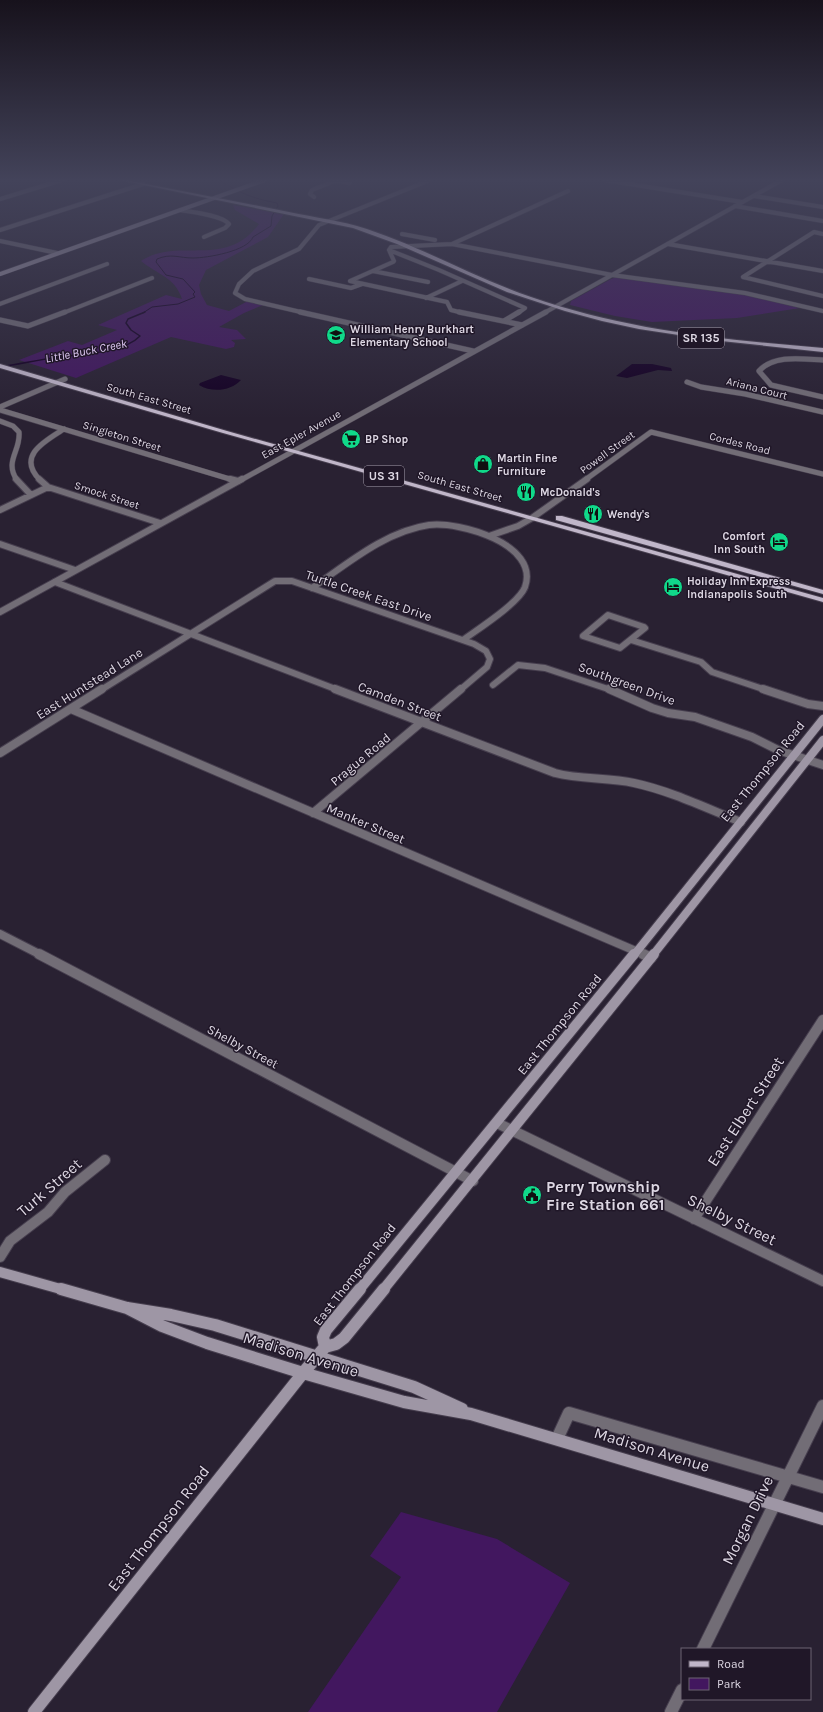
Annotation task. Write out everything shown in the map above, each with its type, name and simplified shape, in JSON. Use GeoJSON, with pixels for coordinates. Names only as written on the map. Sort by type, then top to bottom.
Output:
{"type":"FeatureCollection","features":[{"type":"Feature","properties":{"kind":"main road"},"geometry":{"type":"LineString","coordinates":[[0,274],[38,260]]}},
{"type":"Feature","properties":{"kind":"main road","name":"SR 135"},"geometry":{"type":"LineString","coordinates":[[438,260],[499,287],[554,307],[609,321],[675,334],[748,344],[823,350]]}},
{"type":"Feature","properties":{"kind":"main road","name":"South East Street"},"geometry":{"type":"LineString","coordinates":[[1,362],[300,446],[823,600]]}},
{"type":"Feature","properties":{"kind":"main road","name":"South East Street"},"geometry":{"type":"LineString","coordinates":[[1,362],[13,370],[292,451],[783,581],[803,581],[822,590]]}},
{"type":"Feature","properties":{"kind":"main road"},"geometry":{"type":"LineString","coordinates":[[756,581],[822,590]]}},
{"type":"Feature","properties":{"kind":"main road","name":"East Thompson Road"},"geometry":{"type":"LineString","coordinates":[[324,1347],[323,1337],[326,1330],[637,952],[823,719]]}},
{"type":"Feature","properties":{"kind":"main road","name":"East Thompson Road"},"geometry":{"type":"LineString","coordinates":[[34,1712],[324,1347],[336,1344],[344,1338],[473,1181],[754,828],[804,759],[823,740]]}},
{"type":"Feature","properties":{"kind":"main road"},"geometry":{"type":"LineString","coordinates":[[741,822],[754,828]]}},
{"type":"Feature","properties":{"kind":"main road","name":"Madison Avenue"},"geometry":{"type":"LineString","coordinates":[[0,1272],[127,1308],[171,1314],[215,1325],[414,1387],[471,1414]]}},
{"type":"Feature","properties":{"kind":"main road","name":"Madison Avenue"},"geometry":{"type":"LineString","coordinates":[[127,1308],[162,1326],[203,1342],[303,1373],[404,1402],[471,1414],[823,1518]]}},
{"type":"Feature","properties":{"kind":"street"},"geometry":{"type":"LineString","coordinates":[[277,260],[243,278],[236,294],[240,298],[473,351]]}},
{"type":"Feature","properties":{"kind":"street"},"geometry":{"type":"LineString","coordinates":[[393,260],[393,262],[350,281],[447,302],[451,310],[522,325]]}},
{"type":"Feature","properties":{"kind":"street"},"geometry":{"type":"LineString","coordinates":[[414,260],[526,309],[504,321]]}},
{"type":"Feature","properties":{"kind":"street"},"geometry":{"type":"LineString","coordinates":[[534,260],[612,275],[742,292],[823,311]]}},
{"type":"Feature","properties":{"kind":"street","name":"East Epler Avenue"},"geometry":{"type":"LineString","coordinates":[[0,612],[639,260]]}},
{"type":"Feature","properties":{"kind":"street"},"geometry":{"type":"LineString","coordinates":[[756,260],[823,271]]}},
{"type":"Feature","properties":{"kind":"street"},"geometry":{"type":"LineString","coordinates":[[771,260],[743,277],[823,296]]}},
{"type":"Feature","properties":{"kind":"street"},"geometry":{"type":"LineString","coordinates":[[0,304],[107,264]]}},
{"type":"Feature","properties":{"kind":"street"},"geometry":{"type":"LineString","coordinates":[[373,271],[428,282]]}},
{"type":"Feature","properties":{"kind":"street"},"geometry":{"type":"LineString","coordinates":[[0,320],[28,326],[152,278]]}},
{"type":"Feature","properties":{"kind":"street"},"geometry":{"type":"LineString","coordinates":[[309,279],[351,288],[362,284]]}},
{"type":"Feature","properties":{"kind":"street"},"geometry":{"type":"LineString","coordinates":[[426,298],[462,281]]}},
{"type":"Feature","properties":{"kind":"street"},"geometry":{"type":"LineString","coordinates":[[823,360],[795,358],[770,362],[760,368],[759,371],[771,385],[823,397]]}},
{"type":"Feature","properties":{"kind":"street"},"geometry":{"type":"LineString","coordinates":[[0,407],[65,379]]}},
{"type":"Feature","properties":{"kind":"street","name":"Ariana Court"},"geometry":{"type":"LineString","coordinates":[[687,382],[700,387],[740,392],[792,407],[823,412]]}},
{"type":"Feature","properties":{"kind":"street","name":"Singleton Street"},"geometry":{"type":"LineString","coordinates":[[0,410],[238,481]]}},
{"type":"Feature","properties":{"kind":"street"},"geometry":{"type":"LineString","coordinates":[[0,421],[13,426],[19,432],[19,444],[11,460],[11,467],[15,478],[31,495]]}},
{"type":"Feature","properties":{"kind":"street"},"geometry":{"type":"LineString","coordinates":[[0,510],[48,486],[33,470],[31,463],[32,456],[40,444],[64,429]]}},
{"type":"Feature","properties":{"kind":"street","name":"Cordes Road"},"geometry":{"type":"LineString","coordinates":[[652,432],[823,474]]}},
{"type":"Feature","properties":{"kind":"street","name":"Powell Street"},"geometry":{"type":"LineString","coordinates":[[489,536],[518,526],[536,515],[652,432]]}},
{"type":"Feature","properties":{"kind":"street","name":"Smock Street"},"geometry":{"type":"LineString","coordinates":[[48,486],[160,523]]}},
{"type":"Feature","properties":{"kind":"street"},"geometry":{"type":"LineString","coordinates":[[312,588],[383,542],[424,526],[446,525],[489,536],[508,546],[520,557],[526,569],[527,580],[524,589],[515,600],[463,640]]}},
{"type":"Feature","properties":{"kind":"street"},"geometry":{"type":"LineString","coordinates":[[0,544],[75,570]]}},
{"type":"Feature","properties":{"kind":"street","name":"Turtle Creek East Drive"},"geometry":{"type":"LineString","coordinates":[[190,634],[273,582],[289,580],[483,648],[489,654],[490,662],[487,667],[452,697]]}},
{"type":"Feature","properties":{"kind":"street","name":"Camden Street"},"geometry":{"type":"LineString","coordinates":[[55,582],[557,774],[583,779],[618,780],[642,785],[741,822]]}},
{"type":"Feature","properties":{"kind":"street"},"geometry":{"type":"LineString","coordinates":[[605,616],[608,616],[645,627],[631,640],[620,648],[582,635],[605,616]]}},
{"type":"Feature","properties":{"kind":"street","name":"East Huntstead Lane"},"geometry":{"type":"LineString","coordinates":[[0,753],[190,634]]}},
{"type":"Feature","properties":{"kind":"street"},"geometry":{"type":"LineString","coordinates":[[631,640],[701,662],[712,672],[808,704],[823,706]]}},
{"type":"Feature","properties":{"kind":"street","name":"Southgreen Drive"},"geometry":{"type":"LineString","coordinates":[[493,685],[518,665],[545,668],[605,687],[618,694],[658,710],[694,717],[752,737],[774,748],[823,765]]}},
{"type":"Feature","properties":{"kind":"street","name":"Prague Road"},"geometry":{"type":"LineString","coordinates":[[313,813],[452,697]]}},
{"type":"Feature","properties":{"kind":"street"},"geometry":{"type":"LineString","coordinates":[[808,704],[810,708],[823,711]]}},
{"type":"Feature","properties":{"kind":"street","name":"Manker Street"},"geometry":{"type":"LineString","coordinates":[[71,709],[651,958]]}},
{"type":"Feature","properties":{"kind":"street","name":"Shelby Street"},"geometry":{"type":"LineString","coordinates":[[0,934],[473,1181]]}},
{"type":"Feature","properties":{"kind":"street","name":"East Elbert Street"},"geometry":{"type":"LineString","coordinates":[[694,1219],[823,1020]]}},
{"type":"Feature","properties":{"kind":"street","name":"Shelby Street"},"geometry":{"type":"LineString","coordinates":[[497,1123],[823,1281]]}},
{"type":"Feature","properties":{"kind":"street","name":"Turk Street"},"geometry":{"type":"LineString","coordinates":[[1,1253],[10,1241],[48,1212],[65,1192],[105,1160]]}},
{"type":"Feature","properties":{"kind":"street","name":"Morgan Drive"},"geometry":{"type":"LineString","coordinates":[[702,1648],[823,1406]]}},
{"type":"Feature","properties":{"kind":"street","name":"Madison Avenue"},"geometry":{"type":"LineString","coordinates":[[557,1439],[569,1412],[823,1487]]}},
{"type":"Feature","properties":{"kind":"street"},"geometry":{"type":"LineString","coordinates":[[671,1712],[681,1692]]}},
{"type":"Feature","properties":{"kind":"green space"},"geometry":{"type":"Polygon","coordinates":[[[225,260],[206,270],[199,285],[201,294],[207,305],[229,311],[248,301],[263,305],[244,313],[219,327],[237,330],[246,339],[231,340],[235,343],[234,347],[226,349],[171,337],[76,378],[19,360],[68,341],[82,345],[117,330],[98,325],[166,295],[182,299],[175,286],[170,281],[141,261],[225,260]]]}},
{"type":"Feature","properties":{"kind":"green space"},"geometry":{"type":"Polygon","coordinates":[[[617,277],[740,293],[800,308],[737,318],[652,322],[615,316],[570,305],[571,301],[617,277]]]}},
{"type":"Feature","properties":{"kind":"green space"},"geometry":{"type":"Polygon","coordinates":[[[401,1512],[497,1539],[570,1583],[497,1712],[308,1712],[401,1577],[370,1556],[401,1512]]]}},
{"type":"Feature","properties":{"kind":"shaded area"},"geometry":{"type":"Polygon","coordinates":[[[632,364],[652,364],[671,368],[672,371],[658,370],[627,378],[616,376],[632,364]]]}},
{"type":"Feature","properties":{"kind":"shaded area"},"geometry":{"type":"Polygon","coordinates":[[[221,375],[241,380],[232,387],[221,390],[204,388],[199,385],[200,383],[221,375]]]}},
{"type":"Feature","properties":{"kind":"waterway","name":"Little Buck Creek"},"geometry":{"type":"LineString","coordinates":[[144,313],[152,307],[178,304],[195,297],[193,294],[195,292],[183,279],[166,275],[156,262],[157,260]]}},
{"type":"Feature","properties":{"kind":"waterway","name":"Little Buck Creek"},"geometry":{"type":"LineString","coordinates":[[0,367],[58,357],[102,352],[124,346],[133,342],[140,336],[131,330],[126,323],[128,319],[144,313]]}},
{"type":"Feature","properties":{"kind":"place","name":"William Henry Burkhart Elementary School"},"geometry":{"type":"Point","coordinates":[336,335]}},
{"type":"Feature","properties":{"kind":"place","name":"BP Shop"},"geometry":{"type":"Point","coordinates":[351,439]}},
{"type":"Feature","properties":{"kind":"place","name":"Martin Fine Furniture"},"geometry":{"type":"Point","coordinates":[483,464]}},
{"type":"Feature","properties":{"kind":"place","name":"McDonald's"},"geometry":{"type":"Point","coordinates":[526,492]}},
{"type":"Feature","properties":{"kind":"place","name":"Wendy's"},"geometry":{"type":"Point","coordinates":[593,514]}},
{"type":"Feature","properties":{"kind":"place","name":"Comfort Inn South"},"geometry":{"type":"Point","coordinates":[779,542]}},
{"type":"Feature","properties":{"kind":"place","name":"Holiday Inn Express Indianapolis South"},"geometry":{"type":"Point","coordinates":[673,587]}},
{"type":"Feature","properties":{"kind":"place","name":"Perry Township Fire Station 661"},"geometry":{"type":"Point","coordinates":[532,1195]}}]}
